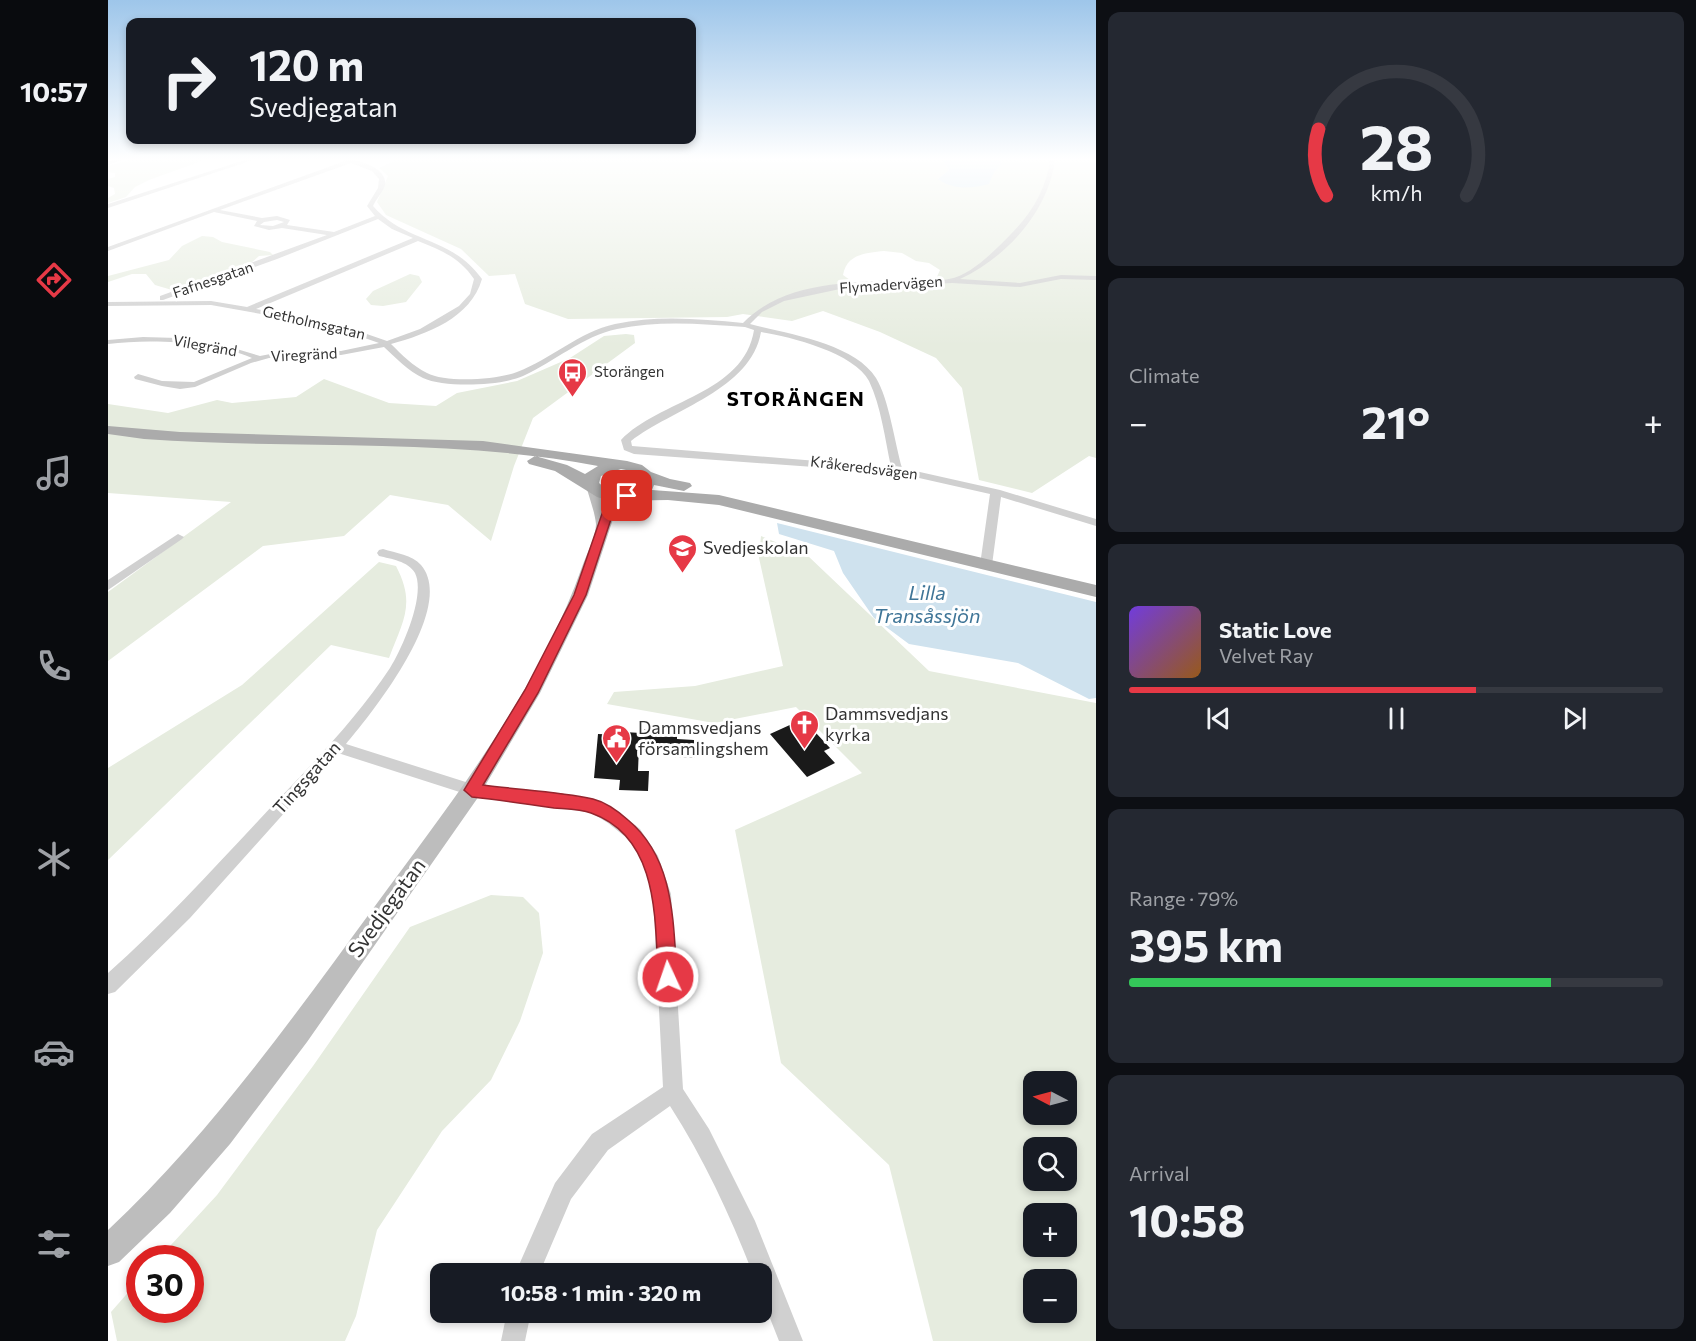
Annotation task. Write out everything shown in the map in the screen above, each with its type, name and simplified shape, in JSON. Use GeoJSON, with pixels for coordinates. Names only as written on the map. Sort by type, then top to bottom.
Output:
{"type":"FeatureCollection","features":[{"type":"Feature","properties":{"kind":"main road"},"geometry":{"type":"LineString","coordinates":[[108,430],[171,436],[376,443],[392,440],[487,444],[554,452],[636,468],[646,476],[667,484],[720,490],[987,559],[1096,591]]}},
{"type":"Feature","properties":{"kind":"main road"},"geometry":{"type":"LineString","coordinates":[[376,443],[389,447],[483,453],[547,463],[608,495],[668,495],[719,500],[1096,581]]}},
{"type":"Feature","properties":{"kind":"main road"},"geometry":{"type":"LineString","coordinates":[[593,486],[591,476],[597,470],[620,465]]}},
{"type":"Feature","properties":{"kind":"main road"},"geometry":{"type":"LineString","coordinates":[[629,496],[646,487],[646,476]]}},
{"type":"Feature","properties":{"kind":"street"},"geometry":{"type":"LineString","coordinates":[[108,249],[187,221]]}},
{"type":"Feature","properties":{"kind":"street"},"geometry":{"type":"LineString","coordinates":[[261,221],[256,225],[268,228],[282,226],[334,234]]}},
{"type":"Feature","properties":{"kind":"street","name":"Fafnesgatan"},"geometry":{"type":"LineString","coordinates":[[150,302],[368,221]]}},
{"type":"Feature","properties":{"kind":"street"},"geometry":{"type":"LineString","coordinates":[[384,221],[418,238]]}},
{"type":"Feature","properties":{"kind":"street","name":"Flymadervägen"},"geometry":{"type":"LineString","coordinates":[[746,325],[756,311],[764,306],[801,293],[951,281],[973,271],[994,257],[1025,221]]}},
{"type":"Feature","properties":{"kind":"street"},"geometry":{"type":"LineString","coordinates":[[249,309],[418,238]]}},
{"type":"Feature","properties":{"kind":"street","name":"Viregränd"},"geometry":{"type":"LineString","coordinates":[[259,358],[290,354],[345,353],[444,321],[466,305],[477,291],[478,279],[470,265],[445,249],[418,238]]}},
{"type":"Feature","properties":{"kind":"street"},"geometry":{"type":"LineString","coordinates":[[951,281],[1020,285],[1061,277],[1096,278]]}},
{"type":"Feature","properties":{"kind":"street","name":"Getholmsgatan"},"geometry":{"type":"LineString","coordinates":[[108,304],[211,303],[335,325],[357,330],[384,342],[409,366],[427,377],[473,383],[518,375],[599,331],[617,326],[676,320],[746,325],[836,351],[864,368],[873,380],[880,401],[897,470]]}},
{"type":"Feature","properties":{"kind":"street","name":"Kråkeredsvägen"},"geometry":{"type":"LineString","coordinates":[[758,328],[758,339],[745,363],[730,376],[639,430],[626,440],[627,448],[634,451],[796,460],[897,470],[996,492],[1096,523]]}},
{"type":"Feature","properties":{"kind":"street","name":"Vilegränd"},"geometry":{"type":"LineString","coordinates":[[108,348],[141,342],[150,337]]}},
{"type":"Feature","properties":{"kind":"street","name":"Vilegränd"},"geometry":{"type":"LineString","coordinates":[[108,342],[150,337],[220,348],[259,358]]}},
{"type":"Feature","properties":{"kind":"street"},"geometry":{"type":"LineString","coordinates":[[138,377],[175,386],[199,385],[259,358]]}},
{"type":"Feature","properties":{"kind":"street","name":"Svedjegatan"},"geometry":{"type":"LineString","coordinates":[[593,486],[603,524]]}},
{"type":"Feature","properties":{"kind":"street"},"geometry":{"type":"LineString","coordinates":[[987,559],[996,492]]}},
{"type":"Feature","properties":{"kind":"street","name":"Svedjegatan"},"geometry":{"type":"LineString","coordinates":[[108,1251],[159,1202],[219,1134],[298,1033],[472,790],[531,693],[580,595],[596,553],[609,508],[629,496]]}},
{"type":"Feature","properties":{"kind":"street"},"geometry":{"type":"LineString","coordinates":[[108,586],[178,537]]}},
{"type":"Feature","properties":{"kind":"street","name":"Tingsgatan"},"geometry":{"type":"LineString","coordinates":[[108,985],[228,865],[337,747],[395,671],[412,636],[422,597],[422,575],[411,561],[383,553]]}},
{"type":"Feature","properties":{"kind":"street"},"geometry":{"type":"LineString","coordinates":[[337,747],[472,790],[593,806],[614,818],[634,834],[652,861],[662,894],[674,1092],[702,1136],[747,1229],[790,1341]]}},
{"type":"Feature","properties":{"kind":"street"},"geometry":{"type":"LineString","coordinates":[[532,1263],[563,1191],[600,1142],[674,1092]]}},
{"type":"Feature","properties":{"kind":"street"},"geometry":{"type":"LineString","coordinates":[[513,1341],[517,1323]]}},
{"type":"Feature","properties":{"kind":"shaded area"},"geometry":{"type":"Polygon","coordinates":[[[398,221],[1096,221],[1096,458],[1089,456],[1032,493],[979,480],[962,388],[936,358],[880,332],[823,311],[792,321],[743,314],[727,317],[568,319],[525,304],[515,274],[489,276],[461,249],[398,221]],[[884,251],[870,253],[858,256],[848,263],[843,275],[857,285],[936,279],[940,270],[929,263],[916,261],[902,253],[884,251]]]}},
{"type":"Feature","properties":{"kind":"shaded area"},"geometry":{"type":"Polygon","coordinates":[[[202,236],[270,252],[273,255],[259,256],[251,263],[172,290],[155,285],[146,274],[132,274],[108,282],[108,276],[169,260],[182,246],[202,236]]]}},
{"type":"Feature","properties":{"kind":"shaded area"},"geometry":{"type":"Polygon","coordinates":[[[410,274],[419,276],[422,282],[406,302],[383,306],[371,305],[366,299],[373,291],[410,274]]]}},
{"type":"Feature","properties":{"kind":"shaded area"},"geometry":{"type":"Polygon","coordinates":[[[634,335],[635,343],[533,418],[514,466],[491,541],[448,505],[390,495],[344,536],[263,546],[108,661],[108,592],[231,502],[108,493],[108,404],[168,413],[217,400],[232,403],[296,397],[324,379],[389,403],[436,406],[457,393],[517,381],[570,358],[604,336],[634,335]]]}},
{"type":"Feature","properties":{"kind":"shaded area"},"geometry":{"type":"Polygon","coordinates":[[[761,536],[807,555],[929,671],[1096,703],[1096,1341],[933,1341],[889,1165],[781,1063],[735,830],[862,773],[796,707],[714,723],[607,704],[614,692],[695,686],[783,666],[759,558],[761,536]]]}},
{"type":"Feature","properties":{"kind":"shaded area"},"geometry":{"type":"Polygon","coordinates":[[[379,562],[396,566],[405,591],[403,623],[389,658],[331,645],[108,860],[108,768],[242,685],[379,562]]]}},
{"type":"Feature","properties":{"kind":"shaded area"},"geometry":{"type":"Polygon","coordinates":[[[491,895],[523,897],[539,913],[543,953],[520,1021],[491,1080],[442,1131],[377,1230],[356,1316],[345,1341],[117,1341],[111,1312],[126,1295],[126,1323],[204,1323],[204,1245],[171,1245],[217,1195],[313,1066],[410,927],[491,895]]]}},
{"type":"Feature","properties":{"kind":"water","name":"Lilla Transåssjön"},"geometry":{"type":"Polygon","coordinates":[[[777,523],[1096,602],[1096,698],[1089,699],[1018,663],[909,644],[874,618],[843,573],[834,551],[779,534],[777,523]]]}},
{"type":"Feature","properties":{"kind":"building","name":"Dammsvedjans kyrka"},"geometry":{"type":"Polygon","coordinates":[[[803,719],[830,748],[824,751],[835,763],[807,777],[770,734],[803,719]]]}},
{"type":"Feature","properties":{"kind":"building","name":"Dammsvedjans församlingshem"},"geometry":{"type":"Polygon","coordinates":[[[641,729],[677,731],[677,739],[694,740],[695,758],[672,757],[672,748],[639,746],[638,771],[649,771],[648,791],[619,790],[620,780],[594,778],[598,734],[641,733],[641,729]]]}},
{"type":"Feature","properties":{"kind":"place","name":"Storängen"},"geometry":{"type":"Point","coordinates":[573,398]}},
{"type":"Feature","properties":{"kind":"place","name":"Svedjeskolan"},"geometry":{"type":"Point","coordinates":[682,574]}},
{"type":"Feature","properties":{"kind":"place","name":"Dammsvedjans kyrka"},"geometry":{"type":"Point","coordinates":[804,750]}},
{"type":"Feature","properties":{"kind":"place","name":"Dammsvedjans församlingshem"},"geometry":{"type":"Point","coordinates":[617,764]}},
{"type":"Feature","properties":{"kind":"district","name":"STORÄNGEN"},"geometry":{"type":"Point","coordinates":[796,399]}},
{"type":"Feature","properties":{"kind":"route"},"geometry":{"type":"LineString","coordinates":[[627,496],[609,508],[596,553],[580,595],[531,693],[472,790],[593,806],[614,818],[634,834],[652,861],[662,894],[668,977]]}}]}
